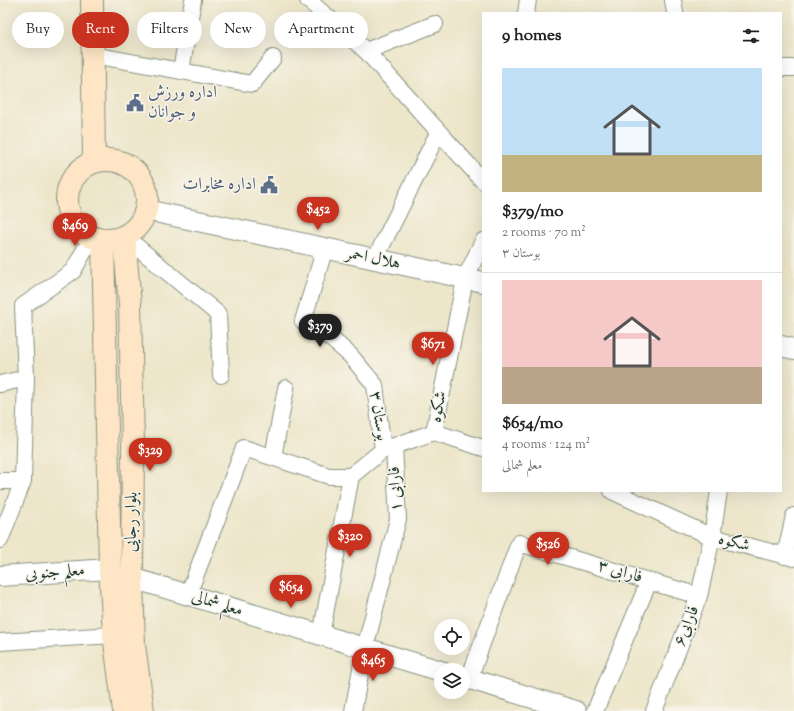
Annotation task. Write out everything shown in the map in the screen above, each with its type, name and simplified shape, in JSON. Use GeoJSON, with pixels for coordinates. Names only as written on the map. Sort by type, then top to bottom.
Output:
{"type":"FeatureCollection","features":[{"type":"Feature","properties":{"kind":"main road"},"geometry":{"type":"LineString","coordinates":[[92,0],[100,160]]}},
{"type":"Feature","properties":{"kind":"main road"},"geometry":{"type":"LineString","coordinates":[[100,160],[104,57],[104,0]]}},
{"type":"Feature","properties":{"kind":"main road"},"geometry":{"type":"LineString","coordinates":[[100,160],[117,161],[129,166],[138,175],[144,185],[147,198],[146,210],[141,221],[134,230],[124,236],[114,239],[98,238],[79,229],[71,218],[67,205],[67,192],[72,179],[80,169],[100,160]]}},
{"type":"Feature","properties":{"kind":"main road","name":"بلوار رجایی"},"geometry":{"type":"LineString","coordinates":[[124,236],[130,305],[133,437],[132,578],[134,645],[143,711]]}},
{"type":"Feature","properties":{"kind":"main road","name":"بلوار رجایی"},"geometry":{"type":"LineString","coordinates":[[98,238],[110,569],[114,635],[124,711]]}},
{"type":"Feature","properties":{"kind":"street"},"geometry":{"type":"LineString","coordinates":[[181,71],[194,0]]}},
{"type":"Feature","properties":{"kind":"street"},"geometry":{"type":"LineString","coordinates":[[308,0],[366,51],[438,133],[482,180]]}},
{"type":"Feature","properties":{"kind":"street"},"geometry":{"type":"LineString","coordinates":[[526,12],[528,0]]}},
{"type":"Feature","properties":{"kind":"street"},"geometry":{"type":"LineString","coordinates":[[673,0],[674,12]]}},
{"type":"Feature","properties":{"kind":"street"},"geometry":{"type":"LineString","coordinates":[[366,51],[435,24]]}},
{"type":"Feature","properties":{"kind":"street"},"geometry":{"type":"LineString","coordinates":[[104,57],[252,84],[273,58]]}},
{"type":"Feature","properties":{"kind":"street"},"geometry":{"type":"LineString","coordinates":[[782,68],[794,68]]}},
{"type":"Feature","properties":{"kind":"street"},"geometry":{"type":"LineString","coordinates":[[375,259],[438,133]]}},
{"type":"Feature","properties":{"kind":"street","name":"هلال احمر"},"geometry":{"type":"LineString","coordinates":[[146,210],[474,281]]}},
{"type":"Feature","properties":{"kind":"street"},"geometry":{"type":"LineString","coordinates":[[124,236],[218,314],[221,375]]}},
{"type":"Feature","properties":{"kind":"street"},"geometry":{"type":"LineString","coordinates":[[0,540],[23,481],[26,378],[23,306],[73,271],[98,238]]}},
{"type":"Feature","properties":{"kind":"street","name":"شکوه"},"geometry":{"type":"LineString","coordinates":[[482,245],[434,432],[482,448]]}},
{"type":"Feature","properties":{"kind":"street","name":"بوستان ٣"},"geometry":{"type":"LineString","coordinates":[[325,248],[303,321],[328,336],[350,355],[375,385],[388,448]]}},
{"type":"Feature","properties":{"kind":"street"},"geometry":{"type":"LineString","coordinates":[[782,346],[794,349]]}},
{"type":"Feature","properties":{"kind":"street"},"geometry":{"type":"LineString","coordinates":[[0,384],[26,378]]}},
{"type":"Feature","properties":{"kind":"street"},"geometry":{"type":"LineString","coordinates":[[273,457],[286,388]]}},
{"type":"Feature","properties":{"kind":"street"},"geometry":{"type":"LineString","coordinates":[[188,595],[244,448],[329,476],[351,476],[388,448],[434,432]]}},
{"type":"Feature","properties":{"kind":"street","name":"فارابی ۱"},"geometry":{"type":"LineString","coordinates":[[353,711],[365,648],[398,518],[388,448]]}},
{"type":"Feature","properties":{"kind":"street"},"geometry":{"type":"LineString","coordinates":[[321,635],[351,476]]}},
{"type":"Feature","properties":{"kind":"street"},"geometry":{"type":"LineString","coordinates":[[0,481],[23,481]]}},
{"type":"Feature","properties":{"kind":"street","name":"شکوه"},"geometry":{"type":"LineString","coordinates":[[614,492],[712,537],[790,557]]}},
{"type":"Feature","properties":{"kind":"street","name":"فارابی۶"},"geometry":{"type":"LineString","coordinates":[[654,711],[699,596],[712,537],[719,492]]}},
{"type":"Feature","properties":{"kind":"street"},"geometry":{"type":"LineString","coordinates":[[790,557],[794,516]]}},
{"type":"Feature","properties":{"kind":"street","name":"فارابی ۳"},"geometry":{"type":"LineString","coordinates":[[470,668],[519,543],[699,596]]}},
{"type":"Feature","properties":{"kind":"street","name":"معلم جنوبی"},"geometry":{"type":"LineString","coordinates":[[0,576],[110,569]]}},
{"type":"Feature","properties":{"kind":"street","name":"معلم شمالی"},"geometry":{"type":"LineString","coordinates":[[132,578],[434,669]]}},
{"type":"Feature","properties":{"kind":"street"},"geometry":{"type":"LineString","coordinates":[[595,711],[649,581]]}},
{"type":"Feature","properties":{"kind":"street"},"geometry":{"type":"LineString","coordinates":[[0,642],[114,635]]}},
{"type":"Feature","properties":{"kind":"street"},"geometry":{"type":"LineString","coordinates":[[470,679],[576,711]]}},
{"type":"Feature","properties":{"kind":"place","name":"اداره ورزش و جوانان"},"geometry":{"type":"Point","coordinates":[135,103]}},
{"type":"Feature","properties":{"kind":"place","name":"اداره مخابرات"},"geometry":{"type":"Point","coordinates":[269,185]}}]}
